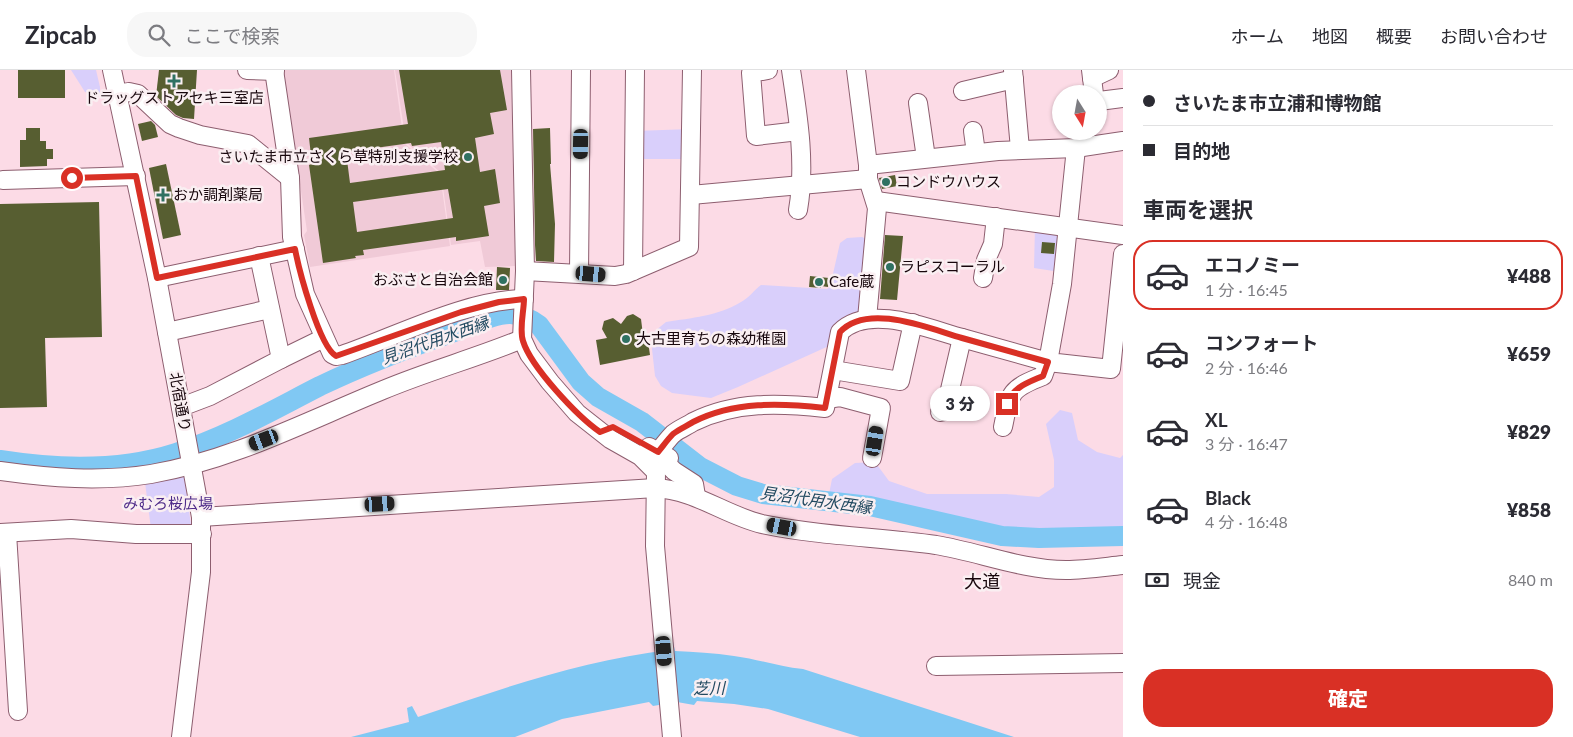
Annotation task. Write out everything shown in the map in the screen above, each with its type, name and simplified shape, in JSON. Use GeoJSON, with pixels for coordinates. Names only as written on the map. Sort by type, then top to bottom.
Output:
{"type":"FeatureCollection","features":[{"type":"Feature","properties":{"kind":"street","name":"北宿通り"},"geometry":{"type":"LineString","coordinates":[[112,70],[157,278],[202,517],[201,572],[181,737]]}},
{"type":"Feature","properties":{"kind":"street"},"geometry":{"type":"LineString","coordinates":[[248,70],[275,70],[290,178],[290,221],[295,249],[305,294],[332,354],[336,356],[461,312],[499,302],[524,302]]}},
{"type":"Feature","properties":{"kind":"street"},"geometry":{"type":"LineString","coordinates":[[521,70],[525,271],[522,334],[529,354],[577,413],[600,432],[640,456],[656,472],[655,546],[672,737]]}},
{"type":"Feature","properties":{"kind":"street"},"geometry":{"type":"LineString","coordinates":[[579,272],[581,70]]}},
{"type":"Feature","properties":{"kind":"street"},"geometry":{"type":"LineString","coordinates":[[634,271],[635,70]]}},
{"type":"Feature","properties":{"kind":"street"},"geometry":{"type":"LineString","coordinates":[[525,271],[579,272],[615,276],[634,271],[690,247],[692,70]]}},
{"type":"Feature","properties":{"kind":"street"},"geometry":{"type":"LineString","coordinates":[[768,70],[751,73],[756,136],[799,131]]}},
{"type":"Feature","properties":{"kind":"street"},"geometry":{"type":"LineString","coordinates":[[791,70],[799,131],[803,184],[798,210]]}},
{"type":"Feature","properties":{"kind":"street"},"geometry":{"type":"LineString","coordinates":[[856,70],[868,172],[877,208],[867,319]]}},
{"type":"Feature","properties":{"kind":"street"},"geometry":{"type":"LineString","coordinates":[[1092,81],[1109,70]]}},
{"type":"Feature","properties":{"kind":"street"},"geometry":{"type":"LineString","coordinates":[[963,91],[1013,74],[1020,149]]}},
{"type":"Feature","properties":{"kind":"street"},"geometry":{"type":"LineString","coordinates":[[117,94],[129,92],[138,94],[170,124],[179,128],[200,135],[248,144],[290,178]]}},
{"type":"Feature","properties":{"kind":"street"},"geometry":{"type":"LineString","coordinates":[[1108,100],[1123,98]]}},
{"type":"Feature","properties":{"kind":"street"},"geometry":{"type":"LineString","coordinates":[[918,103],[926,158]]}},
{"type":"Feature","properties":{"kind":"street"},"geometry":{"type":"LineString","coordinates":[[974,131],[976,153]]}},
{"type":"Feature","properties":{"kind":"street"},"geometry":{"type":"LineString","coordinates":[[1108,138],[1123,141]]}},
{"type":"Feature","properties":{"kind":"street"},"geometry":{"type":"LineString","coordinates":[[691,195],[803,184],[868,172],[926,158],[1020,149],[1076,148],[1093,140]]}},
{"type":"Feature","properties":{"kind":"street"},"geometry":{"type":"LineString","coordinates":[[1002,427],[1007,404],[1012,392],[1023,384],[1043,376],[1048,362],[1059,306],[1076,148]]}},
{"type":"Feature","properties":{"kind":"street"},"geometry":{"type":"LineString","coordinates":[[3,180],[136,176]]}},
{"type":"Feature","properties":{"kind":"street"},"geometry":{"type":"LineString","coordinates":[[876,201],[1123,235]]}},
{"type":"Feature","properties":{"kind":"street"},"geometry":{"type":"LineString","coordinates":[[983,278],[986,260],[993,244],[996,217]]}},
{"type":"Feature","properties":{"kind":"street"},"geometry":{"type":"LineString","coordinates":[[157,278],[295,249]]}},
{"type":"Feature","properties":{"kind":"street"},"geometry":{"type":"LineString","coordinates":[[658,452],[673,434],[707,415],[744,406],[785,404],[825,408],[840,332],[867,319],[913,323],[1048,362],[1111,369],[1123,254]]}},
{"type":"Feature","properties":{"kind":"street"},"geometry":{"type":"LineString","coordinates":[[259,256],[281,359]]}},
{"type":"Feature","properties":{"kind":"street"},"geometry":{"type":"LineString","coordinates":[[167,332],[270,309]]}},
{"type":"Feature","properties":{"kind":"street"},"geometry":{"type":"LineString","coordinates":[[833,370],[900,381],[913,323]]}},
{"type":"Feature","properties":{"kind":"street"},"geometry":{"type":"LineString","coordinates":[[0,471],[36,476],[83,479],[150,474],[244,448],[522,334]]}},
{"type":"Feature","properties":{"kind":"street"},"geometry":{"type":"LineString","coordinates":[[181,407],[210,396],[324,338]]}},
{"type":"Feature","properties":{"kind":"street"},"geometry":{"type":"LineString","coordinates":[[940,412],[945,411],[962,338]]}},
{"type":"Feature","properties":{"kind":"street"},"geometry":{"type":"LineString","coordinates":[[827,399],[840,397],[881,408],[872,458]]}},
{"type":"Feature","properties":{"kind":"street"},"geometry":{"type":"LineString","coordinates":[[600,432],[613,427],[669,458],[667,464],[694,484],[696,496]]}},
{"type":"Feature","properties":{"kind":"street"},"geometry":{"type":"LineString","coordinates":[[202,517],[655,488],[668,489],[696,496],[749,520],[792,529],[950,548],[1050,569],[1081,570],[1123,565]]}},
{"type":"Feature","properties":{"kind":"street"},"geometry":{"type":"LineString","coordinates":[[18,711],[4,533],[70,529],[136,534],[202,534]]}},
{"type":"Feature","properties":{"kind":"street"},"geometry":{"type":"LineString","coordinates":[[936,666],[1123,663]]}},
{"type":"Feature","properties":{"kind":"shaded area"},"geometry":{"type":"Polygon","coordinates":[[[283,70],[394,70],[404,143],[440,174],[450,246],[310,267],[304,235],[307,231],[283,70]]]}},
{"type":"Feature","properties":{"kind":"shaded area","name":"さいたま市立さくら草特別支援学校"},"geometry":{"type":"Polygon","coordinates":[[[395,70],[511,70],[515,266],[485,267],[480,241],[451,245],[441,173],[406,142],[395,70]]]}},
{"type":"Feature","properties":{"kind":"green space"},"geometry":{"type":"Polygon","coordinates":[[[71,70],[96,70],[100,96],[85,92],[71,70]]]}},
{"type":"Feature","properties":{"kind":"green space"},"geometry":{"type":"Polygon","coordinates":[[[691,129],[690,159],[634,159],[635,131],[691,129]]]}},
{"type":"Feature","properties":{"kind":"green space"},"geometry":{"type":"Polygon","coordinates":[[[1035,227],[1062,231],[1060,272],[1034,268],[1035,227]]]}},
{"type":"Feature","properties":{"kind":"green space"},"geometry":{"type":"Polygon","coordinates":[[[862,237],[866,239],[862,311],[831,345],[711,398],[672,393],[661,386],[655,376],[652,349],[655,331],[666,322],[704,316],[732,307],[744,300],[761,285],[827,289],[830,287],[840,243],[847,238],[862,237]]]}},
{"type":"Feature","properties":{"kind":"green space"},"geometry":{"type":"Polygon","coordinates":[[[1060,410],[1072,413],[1078,440],[1097,452],[1120,458],[1123,455],[1123,530],[1026,534],[871,516],[827,504],[832,479],[855,463],[875,462],[889,481],[927,494],[1006,494],[1039,497],[1054,487],[1054,460],[1046,424],[1060,410]]]}},
{"type":"Feature","properties":{"kind":"green space","name":"みむろ桜広場"},"geometry":{"type":"Polygon","coordinates":[[[184,474],[191,525],[151,529],[145,482],[184,474]]]}},
{"type":"Feature","properties":{"kind":"water","name":"芝川"},"geometry":{"type":"Polygon","coordinates":[[[669,642],[673,642],[675,651],[734,656],[803,669],[1014,737],[860,737],[768,709],[697,701],[694,705],[677,702],[653,706],[649,702],[562,719],[515,737],[351,737],[409,722],[407,708],[412,706],[418,717],[511,686],[573,668],[670,650],[669,642]]]}},
{"type":"Feature","properties":{"kind":"building"},"geometry":{"type":"Polygon","coordinates":[[[18,70],[65,70],[65,98],[18,98],[18,70]]]}},
{"type":"Feature","properties":{"kind":"building"},"geometry":{"type":"Polygon","coordinates":[[[159,70],[197,70],[194,119],[176,115],[156,96],[159,70]]]}},
{"type":"Feature","properties":{"kind":"building"},"geometry":{"type":"Polygon","coordinates":[[[399,70],[500,70],[507,110],[490,113],[494,134],[475,138],[480,172],[495,169],[500,203],[484,206],[489,236],[456,241],[456,237],[363,250],[364,255],[355,256],[356,258],[323,263],[309,165],[312,164],[309,138],[408,124],[399,70]],[[441,142],[412,146],[411,143],[346,152],[350,183],[445,170],[441,142]],[[448,189],[353,202],[357,232],[453,218],[448,189]]]}},
{"type":"Feature","properties":{"kind":"building"},"geometry":{"type":"Polygon","coordinates":[[[151,121],[155,125],[158,137],[142,141],[138,124],[151,121]]]}},
{"type":"Feature","properties":{"kind":"building"},"geometry":{"type":"Polygon","coordinates":[[[26,128],[40,128],[40,141],[46,141],[46,149],[53,149],[53,159],[47,159],[47,166],[20,167],[20,140],[26,140],[26,128]]]}},
{"type":"Feature","properties":{"kind":"building"},"geometry":{"type":"Polygon","coordinates":[[[550,128],[550,164],[555,224],[554,262],[536,261],[535,245],[533,129],[550,128]]]}},
{"type":"Feature","properties":{"kind":"building"},"geometry":{"type":"Polygon","coordinates":[[[166,164],[181,235],[163,239],[149,168],[166,164]]]}},
{"type":"Feature","properties":{"kind":"building","name":"コンドウハウス"},"geometry":{"type":"Polygon","coordinates":[[[895,175],[897,186],[882,189],[879,178],[895,175]]]}},
{"type":"Feature","properties":{"kind":"building"},"geometry":{"type":"Polygon","coordinates":[[[99,202],[102,337],[45,338],[47,407],[0,408],[0,204],[99,202]]]}},
{"type":"Feature","properties":{"kind":"building","name":"ラピスコーラル"},"geometry":{"type":"Polygon","coordinates":[[[885,235],[903,236],[897,300],[880,299],[885,235]]]}},
{"type":"Feature","properties":{"kind":"building"},"geometry":{"type":"Polygon","coordinates":[[[1042,242],[1055,243],[1054,254],[1041,253],[1042,242]]]}},
{"type":"Feature","properties":{"kind":"building"},"geometry":{"type":"Polygon","coordinates":[[[497,267],[510,268],[509,290],[496,290],[497,267]]]}},
{"type":"Feature","properties":{"kind":"building","name":"Cafe蔵"},"geometry":{"type":"Polygon","coordinates":[[[810,276],[829,278],[828,287],[809,287],[810,276]]]}},
{"type":"Feature","properties":{"kind":"building","name":"大古里育ちの森幼稚園"},"geometry":{"type":"Polygon","coordinates":[[[633,314],[641,319],[643,335],[647,334],[650,355],[600,365],[596,340],[607,338],[602,329],[604,321],[613,318],[621,324],[627,316],[633,314]]]}},
{"type":"Feature","properties":{"kind":"waterway","name":"見沼代用水西縁"},"geometry":{"type":"LineString","coordinates":[[0,460],[88,467],[155,459],[196,446],[370,364],[482,320],[511,314],[519,315],[539,325],[581,382],[598,397],[642,422],[700,467],[737,486],[763,494],[870,506],[1002,536],[1039,538],[1123,536]]}},
{"type":"Feature","properties":{"kind":"place","name":"ドラッグストアセキ三室店"},"geometry":{"type":"Point","coordinates":[174,81]}},
{"type":"Feature","properties":{"kind":"place","name":"さいたま市立さくら草特別支援学校"},"geometry":{"type":"Point","coordinates":[468,157]}},
{"type":"Feature","properties":{"kind":"place","name":"コンドウハウス"},"geometry":{"type":"Point","coordinates":[886,182]}},
{"type":"Feature","properties":{"kind":"place","name":"おか調剤薬局"},"geometry":{"type":"Point","coordinates":[163,195]}},
{"type":"Feature","properties":{"kind":"place","name":"ラピスコーラル"},"geometry":{"type":"Point","coordinates":[890,267]}},
{"type":"Feature","properties":{"kind":"place","name":"おぶさと自治会館"},"geometry":{"type":"Point","coordinates":[503,280]}},
{"type":"Feature","properties":{"kind":"place","name":"Cafe蔵"},"geometry":{"type":"Point","coordinates":[819,282]}},
{"type":"Feature","properties":{"kind":"place","name":"大古里育ちの森幼稚園"},"geometry":{"type":"Point","coordinates":[626,339]}},
{"type":"Feature","properties":{"kind":"district","name":"大道"},"geometry":{"type":"Point","coordinates":[982,582]}},
{"type":"Feature","properties":{"kind":"route"},"geometry":{"type":"LineString","coordinates":[[72,178],[136,176],[157,278],[295,249],[305,294],[329,349],[336,356],[461,312],[513,299],[524,299],[522,339],[525,347],[567,402],[600,432],[613,427],[658,452],[673,434],[707,415],[744,406],[785,404],[825,408],[839,334],[848,326],[867,319],[902,320],[1048,362],[1045,374],[1017,388],[1012,392],[1007,404]]}}]}
